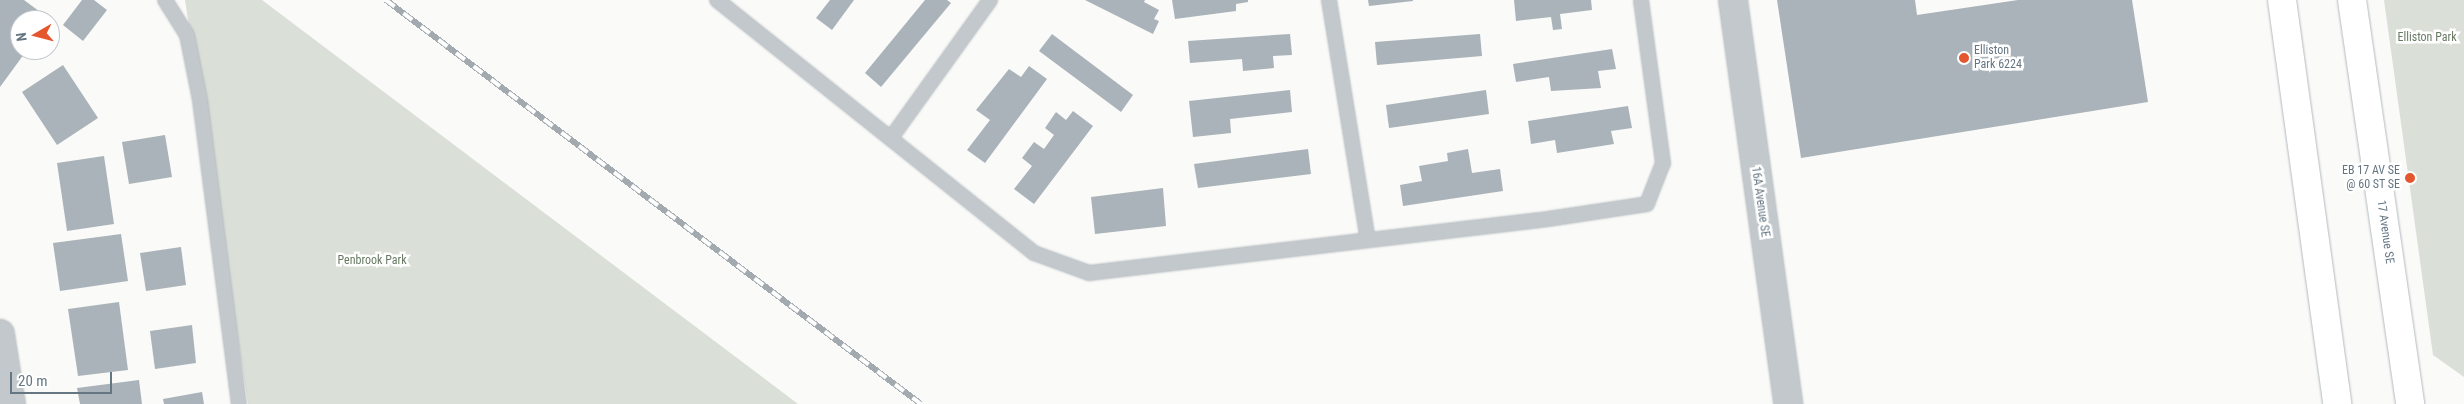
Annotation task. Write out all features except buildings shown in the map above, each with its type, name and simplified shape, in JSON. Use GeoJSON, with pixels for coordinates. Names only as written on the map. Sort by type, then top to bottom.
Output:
{"type":"FeatureCollection","features":[{"type":"Feature","properties":{"kind":"main road"},"geometry":{"type":"LineString","coordinates":[[2282,0],[2337,404]]}},
{"type":"Feature","properties":{"kind":"main road","name":"17 Avenue SE"},"geometry":{"type":"LineString","coordinates":[[2352,0],[2410,404]]}},
{"type":"Feature","properties":{"kind":"street","name":"16A Avenue SE"},"geometry":{"type":"LineString","coordinates":[[1733,0],[1788,404]]}},
{"type":"Feature","properties":{"kind":"street"},"geometry":{"type":"LineString","coordinates":[[0,334],[11,404]]}},
{"type":"Feature","properties":{"kind":"lane"},"geometry":{"type":"LineString","coordinates":[[165,0],[187,35],[200,100],[239,404]]}},
{"type":"Feature","properties":{"kind":"lane"},"geometry":{"type":"LineString","coordinates":[[717,0],[1034,253],[1089,273],[1548,219],[1647,204],[1663,163],[1640,0]]}},
{"type":"Feature","properties":{"kind":"lane"},"geometry":{"type":"LineString","coordinates":[[890,138],[990,0]]}},
{"type":"Feature","properties":{"kind":"lane"},"geometry":{"type":"LineString","coordinates":[[1329,0],[1368,240]]}},
{"type":"Feature","properties":{"kind":"green space","name":"Penbrook Park"},"geometry":{"type":"Polygon","coordinates":[[[185,0],[262,0],[798,404],[248,404],[185,0]]]}},
{"type":"Feature","properties":{"kind":"green space","name":"Elliston Park"},"geometry":{"type":"Polygon","coordinates":[[[2384,0],[2464,0],[2464,377],[2433,355],[2384,0]]]}},
{"type":"Feature","properties":{"kind":"railway"},"geometry":{"type":"LineString","coordinates":[[386,0],[921,404]]}},
{"type":"Feature","properties":{"kind":"place","name":"Elliston Park 6224"},"geometry":{"type":"Point","coordinates":[1964,58]}},
{"type":"Feature","properties":{"kind":"place","name":"EB 17 AV SE @ 60 ST SE"},"geometry":{"type":"Point","coordinates":[2410,178]}}]}
